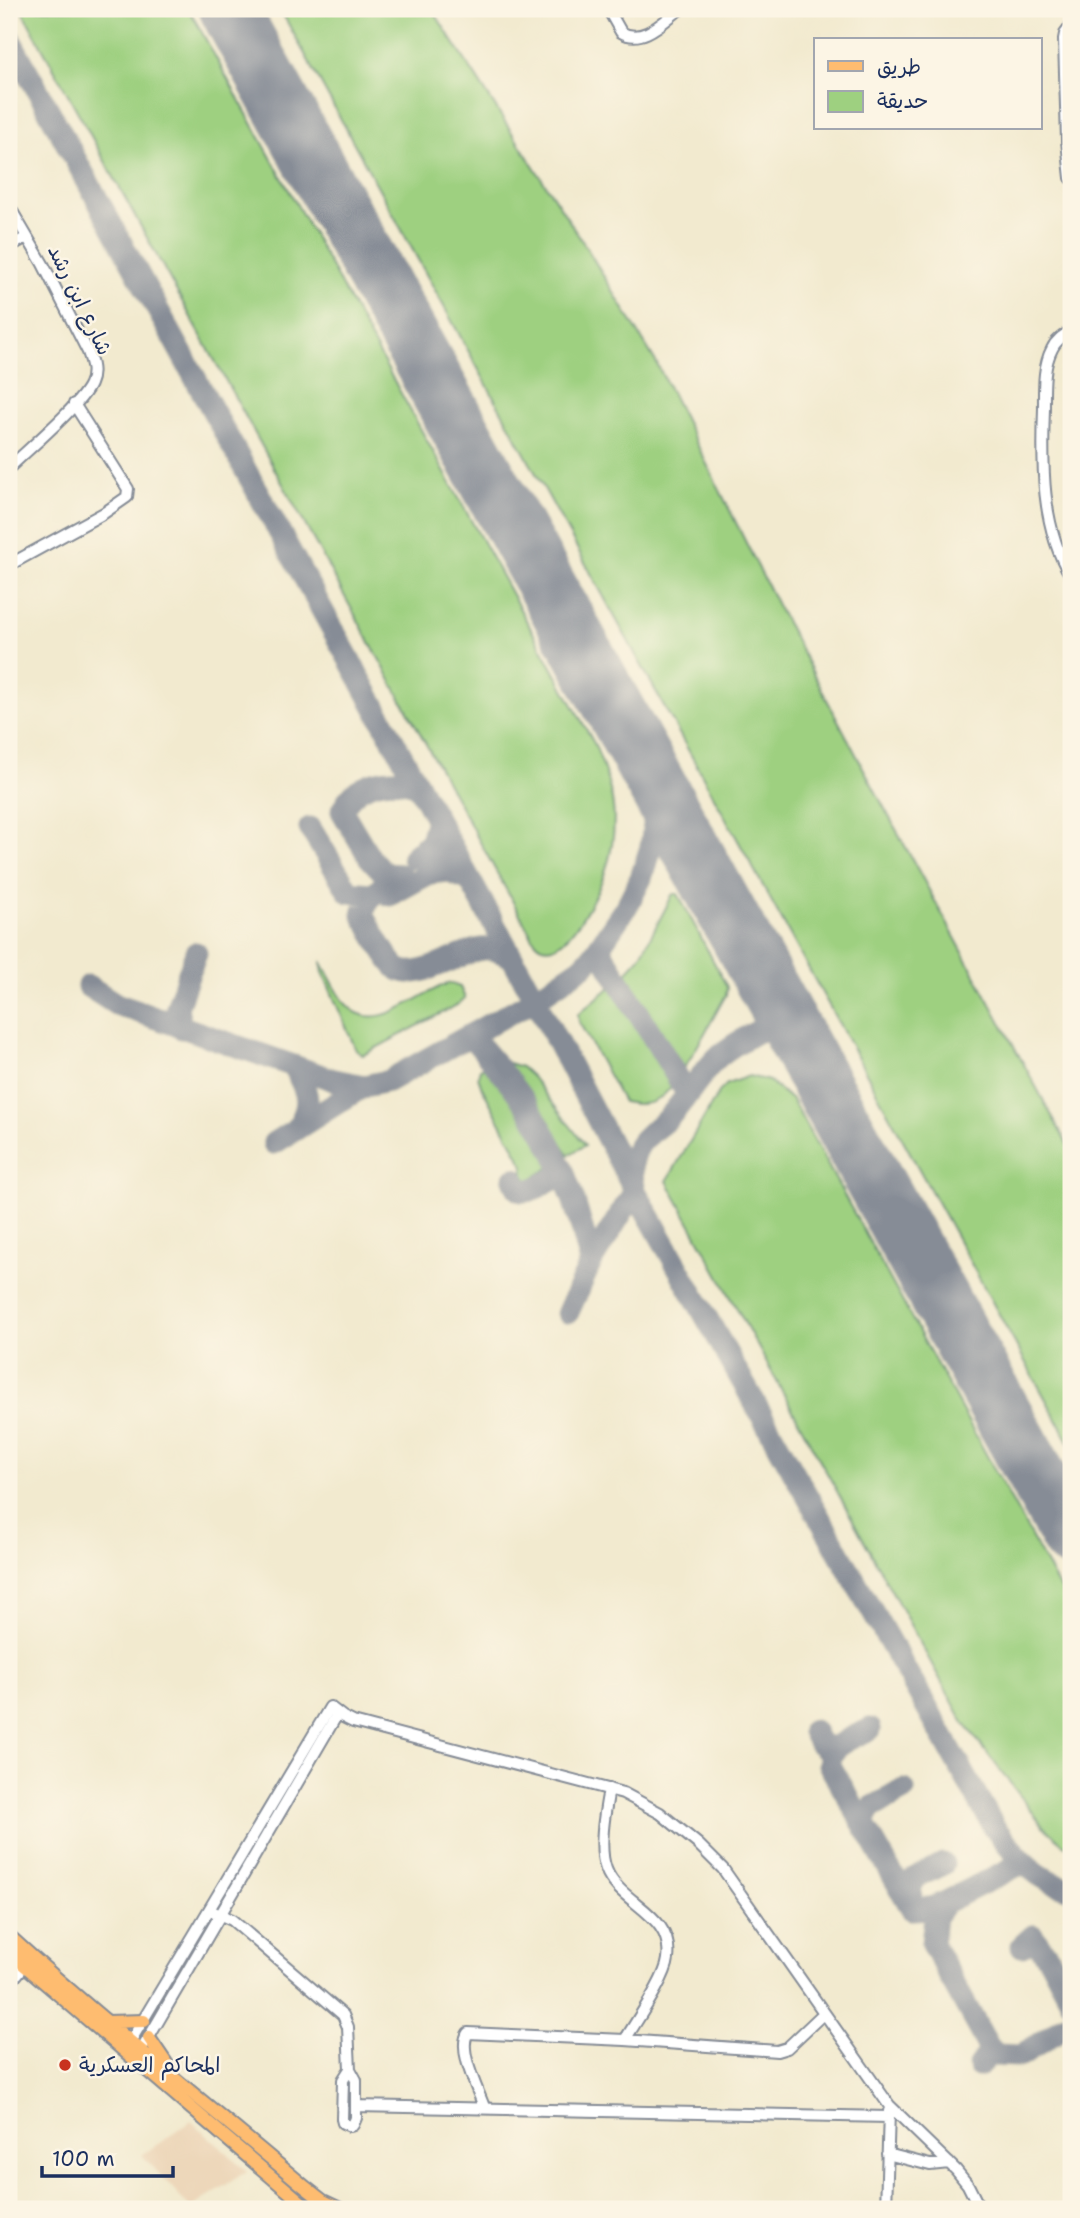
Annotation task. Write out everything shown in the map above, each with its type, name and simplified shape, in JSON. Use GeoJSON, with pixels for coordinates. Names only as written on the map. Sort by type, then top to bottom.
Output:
{"type":"FeatureCollection","features":[{"type":"Feature","properties":{"kind":"main road"},"geometry":{"type":"LineString","coordinates":[[9,1936],[127,2046]]}},
{"type":"Feature","properties":{"kind":"main road"},"geometry":{"type":"LineString","coordinates":[[9,1952],[138,2055],[309,2209]]}},
{"type":"Feature","properties":{"kind":"main road"},"geometry":{"type":"LineString","coordinates":[[104,2022],[144,2021]]}},
{"type":"Feature","properties":{"kind":"main road"},"geometry":{"type":"LineString","coordinates":[[149,2038],[179,2080]]}},
{"type":"Feature","properties":{"kind":"main road"},"geometry":{"type":"LineString","coordinates":[[138,2055],[179,2080],[305,2187],[323,2201],[340,2209]]}},
{"type":"Feature","properties":{"kind":"street"},"geometry":{"type":"LineString","coordinates":[[608,9],[621,32],[634,37],[642,36],[680,9]]}},
{"type":"Feature","properties":{"kind":"street"},"geometry":{"type":"LineString","coordinates":[[1071,26],[1064,39],[1067,141],[1071,178]]}},
{"type":"Feature","properties":{"kind":"street","name":"شارع ابن رشد"},"geometry":{"type":"LineString","coordinates":[[9,206],[43,264],[92,364],[90,385],[9,468]]}},
{"type":"Feature","properties":{"kind":"street"},"geometry":{"type":"LineString","coordinates":[[9,247],[27,237]]}},
{"type":"Feature","properties":{"kind":"street"},"geometry":{"type":"LineString","coordinates":[[1071,331],[1058,340],[1051,350],[1047,364],[1043,445],[1046,502],[1050,523],[1056,547],[1071,576]]}},
{"type":"Feature","properties":{"kind":"street"},"geometry":{"type":"LineString","coordinates":[[9,565],[104,513],[127,497],[128,489],[74,404]]}},
{"type":"Feature","properties":{"kind":"street"},"geometry":{"type":"LineString","coordinates":[[334,1710],[354,1721],[609,1789],[636,1799],[660,1813],[711,1856],[739,1890],[889,2105],[949,2163],[968,2185],[980,2209]]}},
{"type":"Feature","properties":{"kind":"street"},"geometry":{"type":"LineString","coordinates":[[138,2055],[149,2038],[212,1904],[334,1710]]}},
{"type":"Feature","properties":{"kind":"street"},"geometry":{"type":"LineString","coordinates":[[127,2046],[222,1912],[334,1710]]}},
{"type":"Feature","properties":{"kind":"street"},"geometry":{"type":"LineString","coordinates":[[609,1789],[604,1821],[606,1868],[613,1881],[658,1924],[668,1951],[664,1972],[625,2040]]}},
{"type":"Feature","properties":{"kind":"street"},"geometry":{"type":"LineString","coordinates":[[212,1904],[339,2010],[348,2027],[349,2068],[343,2080],[342,2119],[346,2125],[353,2125],[356,2122],[355,2076],[349,2068]]}},
{"type":"Feature","properties":{"kind":"street"},"geometry":{"type":"LineString","coordinates":[[9,1984],[24,1966]]}},
{"type":"Feature","properties":{"kind":"street"},"geometry":{"type":"LineString","coordinates":[[484,2108],[466,2056],[464,2040],[468,2033],[625,2040],[776,2051],[787,2048],[824,2013]]}},
{"type":"Feature","properties":{"kind":"street"},"geometry":{"type":"LineString","coordinates":[[886,2209],[889,2105]]}},
{"type":"Feature","properties":{"kind":"street"},"geometry":{"type":"LineString","coordinates":[[356,2106],[889,2117]]}},
{"type":"Feature","properties":{"kind":"street"},"geometry":{"type":"LineString","coordinates":[[887,2154],[930,2165],[949,2163]]}},
{"type":"Feature","properties":{"kind":"shaded area"},"geometry":{"type":"Polygon","coordinates":[[[191,2121],[247,2171],[191,2208],[142,2155],[191,2121]]]}},
{"type":"Feature","properties":{"kind":"green space"},"geometry":{"type":"Polygon","coordinates":[[[21,9],[189,9],[595,745],[612,799],[612,845],[602,881],[581,920],[572,932],[553,947],[543,947],[531,936],[21,9]]]}},
{"type":"Feature","properties":{"kind":"green space"},"geometry":{"type":"Polygon","coordinates":[[[280,9],[432,9],[586,247],[656,362],[777,605],[1071,1151],[1071,1445],[280,9]]]}},
{"type":"Feature","properties":{"kind":"green space"},"geometry":{"type":"Polygon","coordinates":[[[673,894],[678,894],[727,987],[726,995],[668,1091],[656,1101],[647,1104],[623,1102],[579,1022],[578,1014],[619,980],[640,957],[673,894]]]}},
{"type":"Feature","properties":{"kind":"green space"},"geometry":{"type":"Polygon","coordinates":[[[321,961],[342,999],[357,1013],[383,1015],[449,983],[460,987],[465,998],[457,1005],[363,1055],[356,1050],[323,973],[321,961]]]}},
{"type":"Feature","properties":{"kind":"green space"},"geometry":{"type":"Polygon","coordinates":[[[505,1062],[521,1067],[532,1077],[585,1145],[569,1155],[524,1085],[505,1062]]]}},
{"type":"Feature","properties":{"kind":"green space"},"geometry":{"type":"Polygon","coordinates":[[[494,1064],[513,1080],[523,1093],[542,1122],[560,1161],[528,1181],[523,1173],[524,1166],[478,1076],[480,1069],[494,1064]]]}},
{"type":"Feature","properties":{"kind":"green space"},"geometry":{"type":"Polygon","coordinates":[[[749,1076],[769,1081],[792,1100],[1071,1609],[1071,1847],[1063,1844],[1044,1827],[964,1723],[667,1181],[719,1092],[727,1084],[749,1076]]]}},
{"type":"Feature","properties":{"kind":"taxiway"},"geometry":{"type":"LineString","coordinates":[[9,38],[535,999],[635,1191],[994,1827],[1018,1857],[1036,1873],[1071,1889]]}},
{"type":"Feature","properties":{"kind":"taxiway"},"geometry":{"type":"LineString","coordinates":[[418,785],[396,780],[374,783],[355,793],[342,811],[370,858],[385,874],[401,875],[372,895],[363,915],[386,954],[395,966],[403,971],[424,970],[482,949],[507,955]]}},
{"type":"Feature","properties":{"kind":"taxiway"},"geometry":{"type":"LineString","coordinates":[[88,986],[116,1004],[334,1080],[364,1086],[388,1081],[535,999],[582,967],[593,956],[628,904],[641,878],[651,847],[659,790]]}},
{"type":"Feature","properties":{"kind":"taxiway"},"geometry":{"type":"LineString","coordinates":[[437,820],[431,841],[413,857],[434,852],[460,861]]}},
{"type":"Feature","properties":{"kind":"taxiway"},"geometry":{"type":"LineString","coordinates":[[310,828],[349,892],[371,894]]}},
{"type":"Feature","properties":{"kind":"taxiway"},"geometry":{"type":"LineString","coordinates":[[390,895],[430,873],[447,871],[470,880]]}},
{"type":"Feature","properties":{"kind":"taxiway"},"geometry":{"type":"LineString","coordinates":[[599,948],[687,1093]]}},
{"type":"Feature","properties":{"kind":"taxiway"},"geometry":{"type":"LineString","coordinates":[[181,1028],[177,1008],[196,953]]}},
{"type":"Feature","properties":{"kind":"taxiway"},"geometry":{"type":"LineString","coordinates":[[568,1312],[591,1262],[635,1191],[633,1159],[644,1139],[671,1115],[719,1056],[785,1017]]}},
{"type":"Feature","properties":{"kind":"taxiway"},"geometry":{"type":"LineString","coordinates":[[470,1035],[517,1092],[547,1137],[571,1193],[591,1262]]}},
{"type":"Feature","properties":{"kind":"taxiway"},"geometry":{"type":"LineString","coordinates":[[293,1066],[307,1098],[305,1113],[295,1130]]}},
{"type":"Feature","properties":{"kind":"taxiway"},"geometry":{"type":"LineString","coordinates":[[274,1143],[364,1086]]}},
{"type":"Feature","properties":{"kind":"taxiway"},"geometry":{"type":"LineString","coordinates":[[514,1179],[518,1188],[524,1191],[564,1173]]}},
{"type":"Feature","properties":{"kind":"taxiway"},"geometry":{"type":"LineString","coordinates":[[870,1729],[839,1746],[829,1764],[912,1909],[931,1908],[946,1902]]}},
{"type":"Feature","properties":{"kind":"taxiway"},"geometry":{"type":"LineString","coordinates":[[813,1731],[825,1748],[834,1748]]}},
{"type":"Feature","properties":{"kind":"taxiway"},"geometry":{"type":"LineString","coordinates":[[862,1821],[871,1808],[904,1790]]}},
{"type":"Feature","properties":{"kind":"taxiway"},"geometry":{"type":"LineString","coordinates":[[979,2066],[988,2055],[988,2046],[932,1944],[935,1917],[946,1902],[1022,1863]]}},
{"type":"Feature","properties":{"kind":"taxiway"},"geometry":{"type":"LineString","coordinates":[[912,1909],[910,1890],[915,1878],[943,1864]]}},
{"type":"Feature","properties":{"kind":"taxiway"},"geometry":{"type":"LineString","coordinates":[[1022,1946],[1033,1936],[1050,1960],[1071,2000]]}},
{"type":"Feature","properties":{"kind":"taxiway"},"geometry":{"type":"LineString","coordinates":[[988,2046],[996,2055],[1021,2056],[1071,2022]]}},
{"type":"Feature","properties":{"kind":"runway"},"geometry":{"type":"LineString","coordinates":[[229,9],[1071,1538]]}},
{"type":"Feature","properties":{"kind":"place","name":"المحاكم العسكرية"},"geometry":{"type":"Point","coordinates":[65,2065]}}]}
